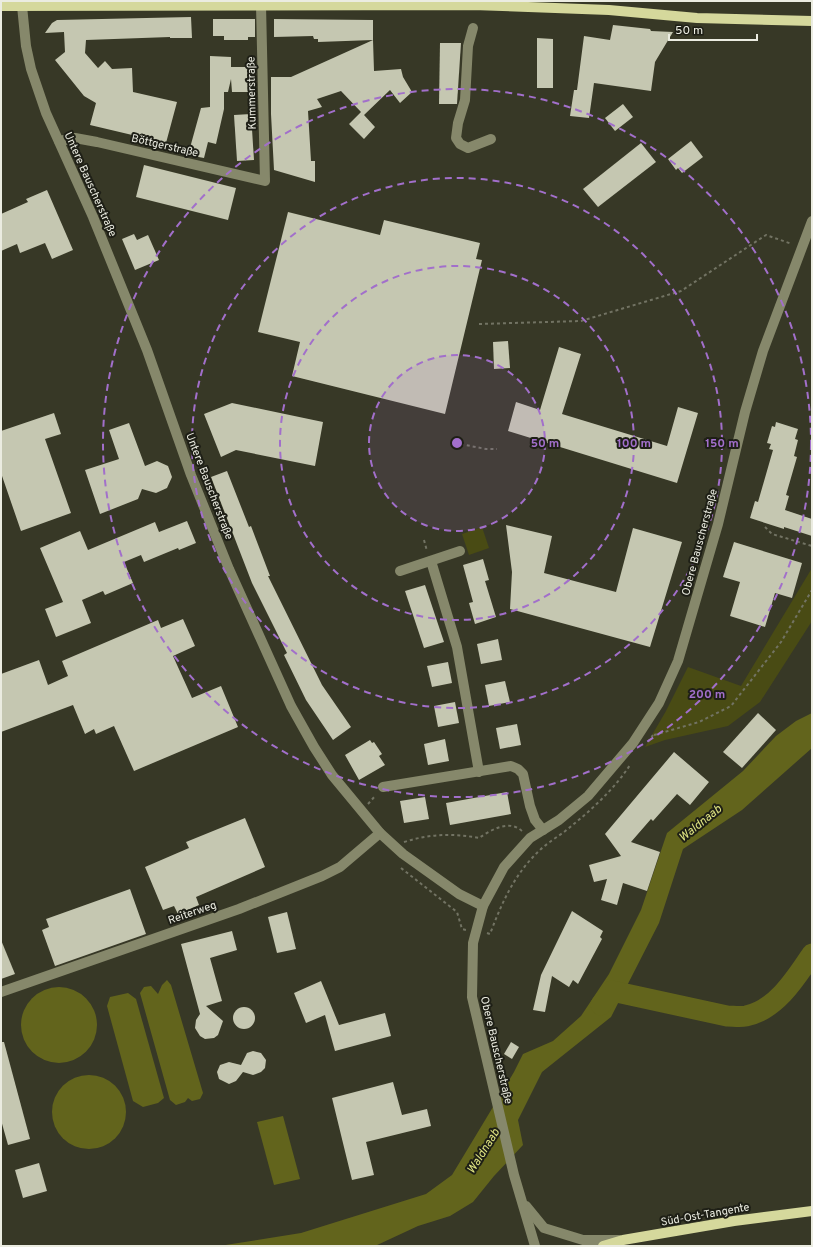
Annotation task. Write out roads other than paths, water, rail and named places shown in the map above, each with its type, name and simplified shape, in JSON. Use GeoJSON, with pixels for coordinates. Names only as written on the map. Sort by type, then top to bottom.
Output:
{"type":"FeatureCollection","features":[{"type":"Feature","properties":{"kind":"main road"},"geometry":{"type":"LineString","coordinates":[[1,6],[473,5],[609,10],[697,18],[812,21]]}},
{"type":"Feature","properties":{"kind":"main road","name":"Süd-Ost-Tangente"},"geometry":{"type":"LineString","coordinates":[[603,1246],[623,1240],[734,1221],[812,1211]]}},
{"type":"Feature","properties":{"kind":"street","name":"Kummerstraße"},"geometry":{"type":"LineString","coordinates":[[261,5],[265,181]]}},
{"type":"Feature","properties":{"kind":"street","name":"Untere Bauscherstraße"},"geometry":{"type":"LineString","coordinates":[[22,6],[26,46],[31,70],[46,113],[93,217],[147,350],[191,475],[229,569],[290,706],[332,775],[380,833],[402,854],[460,894],[483,906]]}},
{"type":"Feature","properties":{"kind":"street"},"geometry":{"type":"LineString","coordinates":[[473,28],[468,46],[465,100],[458,123],[456,138],[460,144],[468,148],[474,148],[491,139]]}},
{"type":"Feature","properties":{"kind":"street","name":"Böttgerstraße"},"geometry":{"type":"LineString","coordinates":[[59,141],[75,138],[97,142],[265,181]]}},
{"type":"Feature","properties":{"kind":"street","name":"Obere Bauscherstraße"},"geometry":{"type":"LineString","coordinates":[[535,1246],[510,1161],[472,996],[472,956],[476,932],[483,906],[504,867],[530,838],[559,820],[588,796],[622,757],[659,702],[678,661],[718,524],[743,420],[759,364],[812,220]]}},
{"type":"Feature","properties":{"kind":"street"},"geometry":{"type":"LineString","coordinates":[[400,572],[460,551]]}},
{"type":"Feature","properties":{"kind":"street"},"geometry":{"type":"LineString","coordinates":[[431,561],[457,647],[479,772]]}},
{"type":"Feature","properties":{"kind":"street"},"geometry":{"type":"LineString","coordinates":[[383,787],[510,766],[518,769],[522,774],[535,820],[542,830]]}},
{"type":"Feature","properties":{"kind":"street","name":"Reiterweg"},"geometry":{"type":"LineString","coordinates":[[1,992],[239,909],[322,876],[340,867],[380,833]]}},
{"type":"Feature","properties":{"kind":"street"},"geometry":{"type":"LineString","coordinates":[[522,1201],[544,1228],[583,1240],[623,1240]]}},
{"type":"Feature","properties":{"kind":"water"},"geometry":{"type":"Polygon","coordinates":[[[812,713],[812,748],[742,810],[683,849],[659,923],[611,1017],[542,1072],[518,1120],[523,1145],[494,1176],[473,1202],[450,1216],[418,1226],[375,1246],[219,1246],[301,1233],[426,1194],[452,1175],[514,1072],[523,1054],[553,1041],[581,1016],[609,974],[641,910],[667,833],[743,771],[776,736],[796,721],[812,713]]]}},
{"type":"Feature","properties":{"kind":"water"},"geometry":{"type":"Polygon","coordinates":[[[167,980],[171,985],[203,1093],[200,1099],[192,1101],[188,1098],[185,1102],[176,1105],[170,1100],[140,993],[144,987],[151,986],[158,994],[162,985],[167,980]]]}},
{"type":"Feature","properties":{"kind":"water"},"geometry":{"type":"Polygon","coordinates":[[[59,987],[73,990],[86,998],[94,1011],[97,1025],[94,1039],[86,1052],[73,1060],[59,1063],[45,1060],[32,1052],[24,1039],[21,1025],[24,1011],[32,998],[45,990],[59,987]]]}},
{"type":"Feature","properties":{"kind":"water"},"geometry":{"type":"Polygon","coordinates":[[[128,993],[136,999],[164,1098],[158,1103],[143,1107],[133,1101],[107,1006],[110,997],[128,993]]]}},
{"type":"Feature","properties":{"kind":"water"},"geometry":{"type":"Polygon","coordinates":[[[89,1075],[103,1078],[115,1086],[123,1098],[126,1112],[123,1126],[115,1138],[103,1146],[89,1149],[75,1146],[63,1138],[55,1126],[52,1112],[55,1098],[63,1086],[75,1078],[89,1075]]]}},
{"type":"Feature","properties":{"kind":"water"},"geometry":{"type":"Polygon","coordinates":[[[283,1116],[300,1179],[274,1185],[257,1122],[283,1116]]]}},
{"type":"Feature","properties":{"kind":"waterway","name":"Waldnaab"},"geometry":{"type":"LineString","coordinates":[[601,1005],[612,991],[727,1016],[746,1016],[757,1013],[776,1000],[792,983],[812,954]]}}]}
